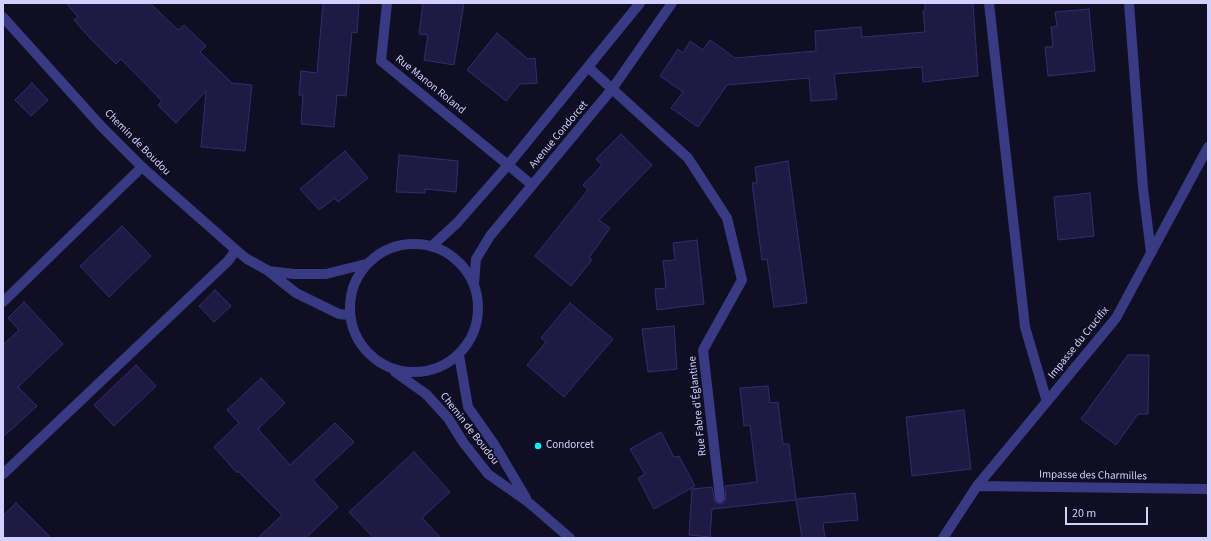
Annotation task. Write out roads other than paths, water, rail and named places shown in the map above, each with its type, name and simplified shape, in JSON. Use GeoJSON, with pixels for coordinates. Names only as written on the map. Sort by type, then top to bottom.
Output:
{"type":"FeatureCollection","features":[{"type":"Feature","properties":{"kind":"street","name":"Rue Manon Roland"},"geometry":{"type":"LineString","coordinates":[[387,3],[381,61],[508,165]]}},
{"type":"Feature","properties":{"kind":"street","name":"Avenue Condorcet"},"geometry":{"type":"LineString","coordinates":[[432,246],[457,223],[508,165],[640,3]]}},
{"type":"Feature","properties":{"kind":"street","name":"Avenue Condorcet"},"geometry":{"type":"LineString","coordinates":[[474,284],[476,259],[490,236],[612,90],[672,3]]}},
{"type":"Feature","properties":{"kind":"street"},"geometry":{"type":"LineString","coordinates":[[989,3],[1025,327],[1047,402]]}},
{"type":"Feature","properties":{"kind":"street"},"geometry":{"type":"LineString","coordinates":[[1129,3],[1143,188],[1151,253]]}},
{"type":"Feature","properties":{"kind":"street","name":"Chemin de Boudou"},"geometry":{"type":"LineString","coordinates":[[3,17],[102,127],[142,168],[246,259],[267,270],[296,293],[339,314],[349,315]]}},
{"type":"Feature","properties":{"kind":"street","name":"Rue Fabre d'Églantine"},"geometry":{"type":"LineString","coordinates":[[588,67],[688,158],[727,218],[742,280],[703,350],[720,498]]}},
{"type":"Feature","properties":{"kind":"street","name":"Impasse du Crucifix"},"geometry":{"type":"LineString","coordinates":[[944,538],[977,486],[1116,318],[1208,147]]}},
{"type":"Feature","properties":{"kind":"street"},"geometry":{"type":"LineString","coordinates":[[508,165],[532,186]]}},
{"type":"Feature","properties":{"kind":"street"},"geometry":{"type":"LineString","coordinates":[[3,302],[142,168]]}},
{"type":"Feature","properties":{"kind":"street"},"geometry":{"type":"LineString","coordinates":[[414,244],[432,246],[449,254],[464,268],[474,284],[478,303],[477,322],[470,340],[459,355],[445,366],[428,372],[410,373],[392,370],[376,361],[363,348],[353,333],[349,315],[350,297],[356,279],[366,264],[380,253],[397,246],[414,244]]}},
{"type":"Feature","properties":{"kind":"street"},"geometry":{"type":"LineString","coordinates":[[3,474],[228,261],[236,250]]}},
{"type":"Feature","properties":{"kind":"street","name":"Chemin de Boudou"},"geometry":{"type":"LineString","coordinates":[[267,270],[294,274],[326,274],[366,264]]}},
{"type":"Feature","properties":{"kind":"street","name":"Chemin de Boudou"},"geometry":{"type":"LineString","coordinates":[[459,355],[468,407],[494,444],[528,502]]}},
{"type":"Feature","properties":{"kind":"street","name":"Chemin de Boudou"},"geometry":{"type":"LineString","coordinates":[[392,370],[426,394],[448,418],[463,442],[488,474],[528,502],[570,538]]}},
{"type":"Feature","properties":{"kind":"street","name":"Impasse des Charmilles"},"geometry":{"type":"LineString","coordinates":[[977,486],[1208,489]]}},
{"type":"Feature","properties":{"kind":"place","name":"Condorcet"},"geometry":{"type":"Point","coordinates":[538,446]}}]}
